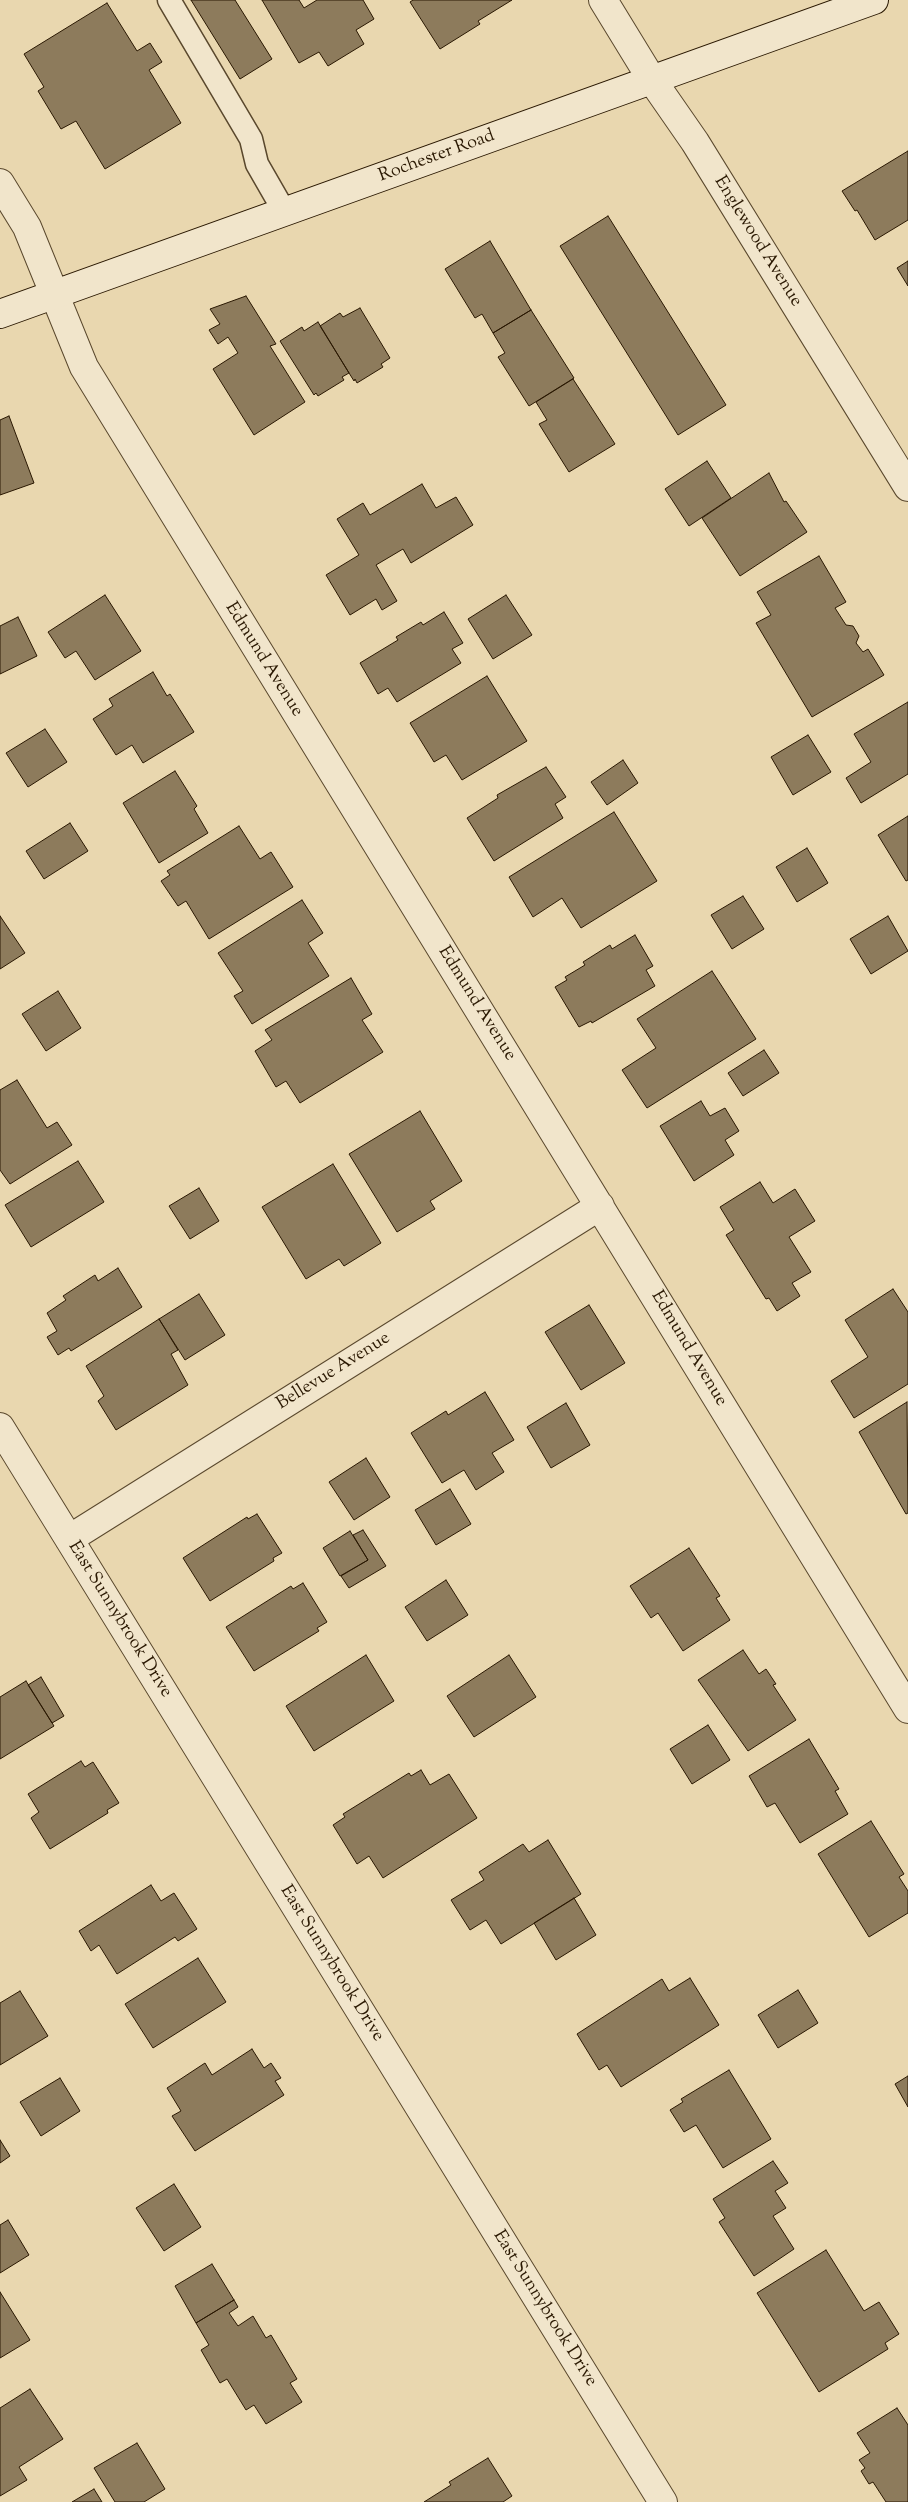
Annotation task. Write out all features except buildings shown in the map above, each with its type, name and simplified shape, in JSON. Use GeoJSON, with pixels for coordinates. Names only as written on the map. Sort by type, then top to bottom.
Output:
{"type":"FeatureCollection","features":[{"type":"Feature","properties":{"kind":"street","name":"Englewood Avenue"},"geometry":{"type":"LineString","coordinates":[[603,0],[652,80],[691,135],[908,487]]}},
{"type":"Feature","properties":{"kind":"street","name":"Rochester Road"},"geometry":{"type":"LineString","coordinates":[[0,314],[874,0]]}},
{"type":"Feature","properties":{"kind":"street","name":"Edmund Avenue"},"geometry":{"type":"LineString","coordinates":[[0,183],[27,227],[53,295],[84,367],[908,1709]]}},
{"type":"Feature","properties":{"kind":"street","name":"Bellevue Avenue"},"geometry":{"type":"LineString","coordinates":[[69,1539],[600,1206]]}},
{"type":"Feature","properties":{"kind":"street","name":"East Sunnybrook Drive"},"geometry":{"type":"LineString","coordinates":[[0,1427],[663,2502]]}},
{"type":"Feature","properties":{"kind":"lane"},"geometry":{"type":"LineString","coordinates":[[170,0],[252,139],[257,164],[284,211]]}}]}
